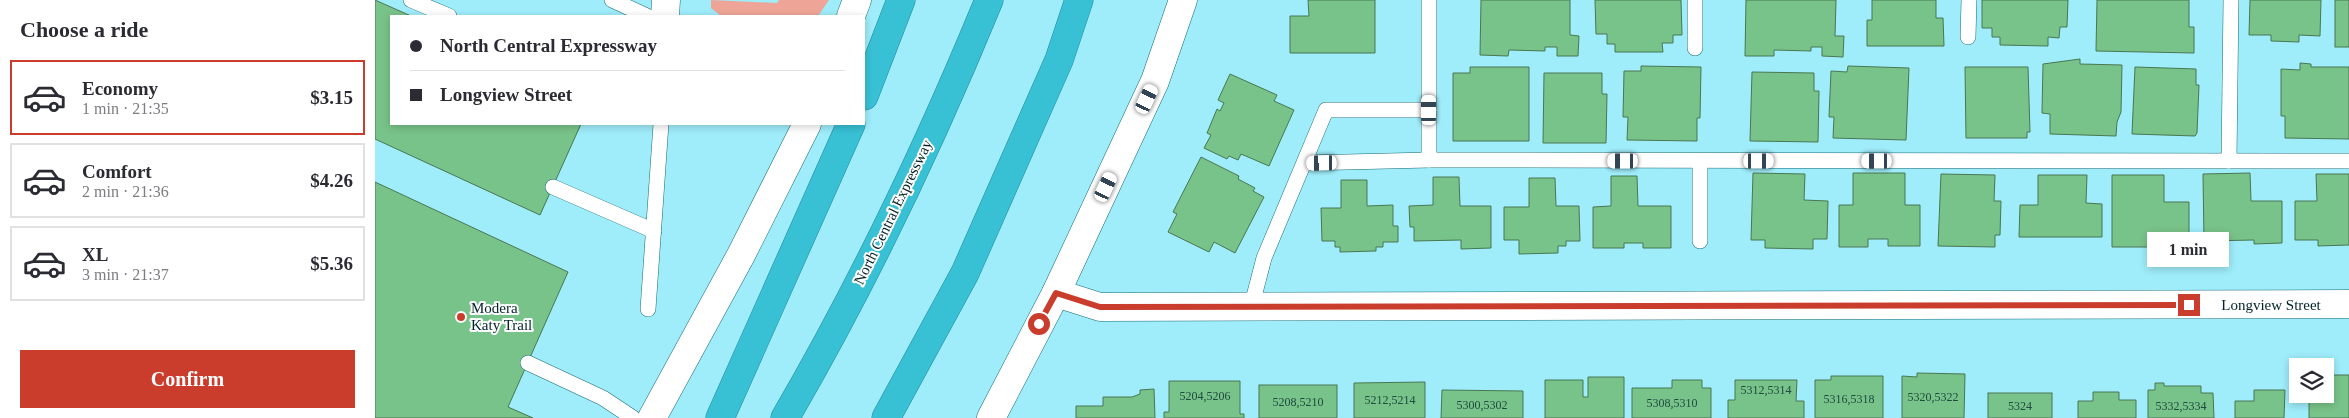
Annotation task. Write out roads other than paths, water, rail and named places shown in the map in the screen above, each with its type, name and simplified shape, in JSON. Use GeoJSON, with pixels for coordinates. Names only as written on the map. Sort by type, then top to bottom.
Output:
{"type":"FeatureCollection","features":[{"type":"Feature","properties":{"kind":"highway"},"geometry":{"type":"LineString","coordinates":[[865,93],[901,0]]}},
{"type":"Feature","properties":{"kind":"highway","name":"North Central Expressway"},"geometry":{"type":"LineString","coordinates":[[785,418],[847,306],[896,210],[989,0]]}},
{"type":"Feature","properties":{"kind":"highway"},"geometry":{"type":"LineString","coordinates":[[886,418],[965,273],[1059,60],[1079,0]]}},
{"type":"Feature","properties":{"kind":"highway"},"geometry":{"type":"LineString","coordinates":[[719,418],[851,125]]}},
{"type":"Feature","properties":{"kind":"street"},"geometry":{"type":"LineString","coordinates":[[665,15],[666,0]]}},
{"type":"Feature","properties":{"kind":"street"},"geometry":{"type":"LineString","coordinates":[[851,15],[857,0]]}},
{"type":"Feature","properties":{"kind":"street"},"geometry":{"type":"LineString","coordinates":[[991,418],[1056,293],[1155,81],[1183,0]]}},
{"type":"Feature","properties":{"kind":"street"},"geometry":{"type":"LineString","coordinates":[[652,418],[741,255],[806,125]]}},
{"type":"Feature","properties":{"kind":"street","name":"Longview Street"},"geometry":{"type":"LineString","coordinates":[[1056,293],[1100,307],[2349,304]]}},
{"type":"Feature","properties":{"kind":"lane"},"geometry":{"type":"LineString","coordinates":[[411,0],[447,15]]}},
{"type":"Feature","properties":{"kind":"lane"},"geometry":{"type":"LineString","coordinates":[[611,0],[645,15]]}},
{"type":"Feature","properties":{"kind":"lane"},"geometry":{"type":"LineString","coordinates":[[1429,0],[1429,160]]}},
{"type":"Feature","properties":{"kind":"lane"},"geometry":{"type":"LineString","coordinates":[[1695,0],[1695,48]]}},
{"type":"Feature","properties":{"kind":"lane"},"geometry":{"type":"LineString","coordinates":[[1969,0],[1969,37]]}},
{"type":"Feature","properties":{"kind":"lane"},"geometry":{"type":"LineString","coordinates":[[2229,162],[2231,0]]}},
{"type":"Feature","properties":{"kind":"lane"},"geometry":{"type":"LineString","coordinates":[[1251,308],[1264,258],[1326,110],[1429,110]]}},
{"type":"Feature","properties":{"kind":"lane"},"geometry":{"type":"LineString","coordinates":[[648,309],[661,125]]}},
{"type":"Feature","properties":{"kind":"lane"},"geometry":{"type":"LineString","coordinates":[[1305,163],[1429,160],[2349,162]]}},
{"type":"Feature","properties":{"kind":"lane"},"geometry":{"type":"LineString","coordinates":[[1700,161],[1700,241]]}},
{"type":"Feature","properties":{"kind":"lane"},"geometry":{"type":"LineString","coordinates":[[553,187],[654,231]]}},
{"type":"Feature","properties":{"kind":"lane"},"geometry":{"type":"LineString","coordinates":[[527,363],[603,398],[633,418]]}},
{"type":"Feature","properties":{"kind":"place","name":"Modera Katy Trail"},"geometry":{"type":"Point","coordinates":[461,317]}}]}
